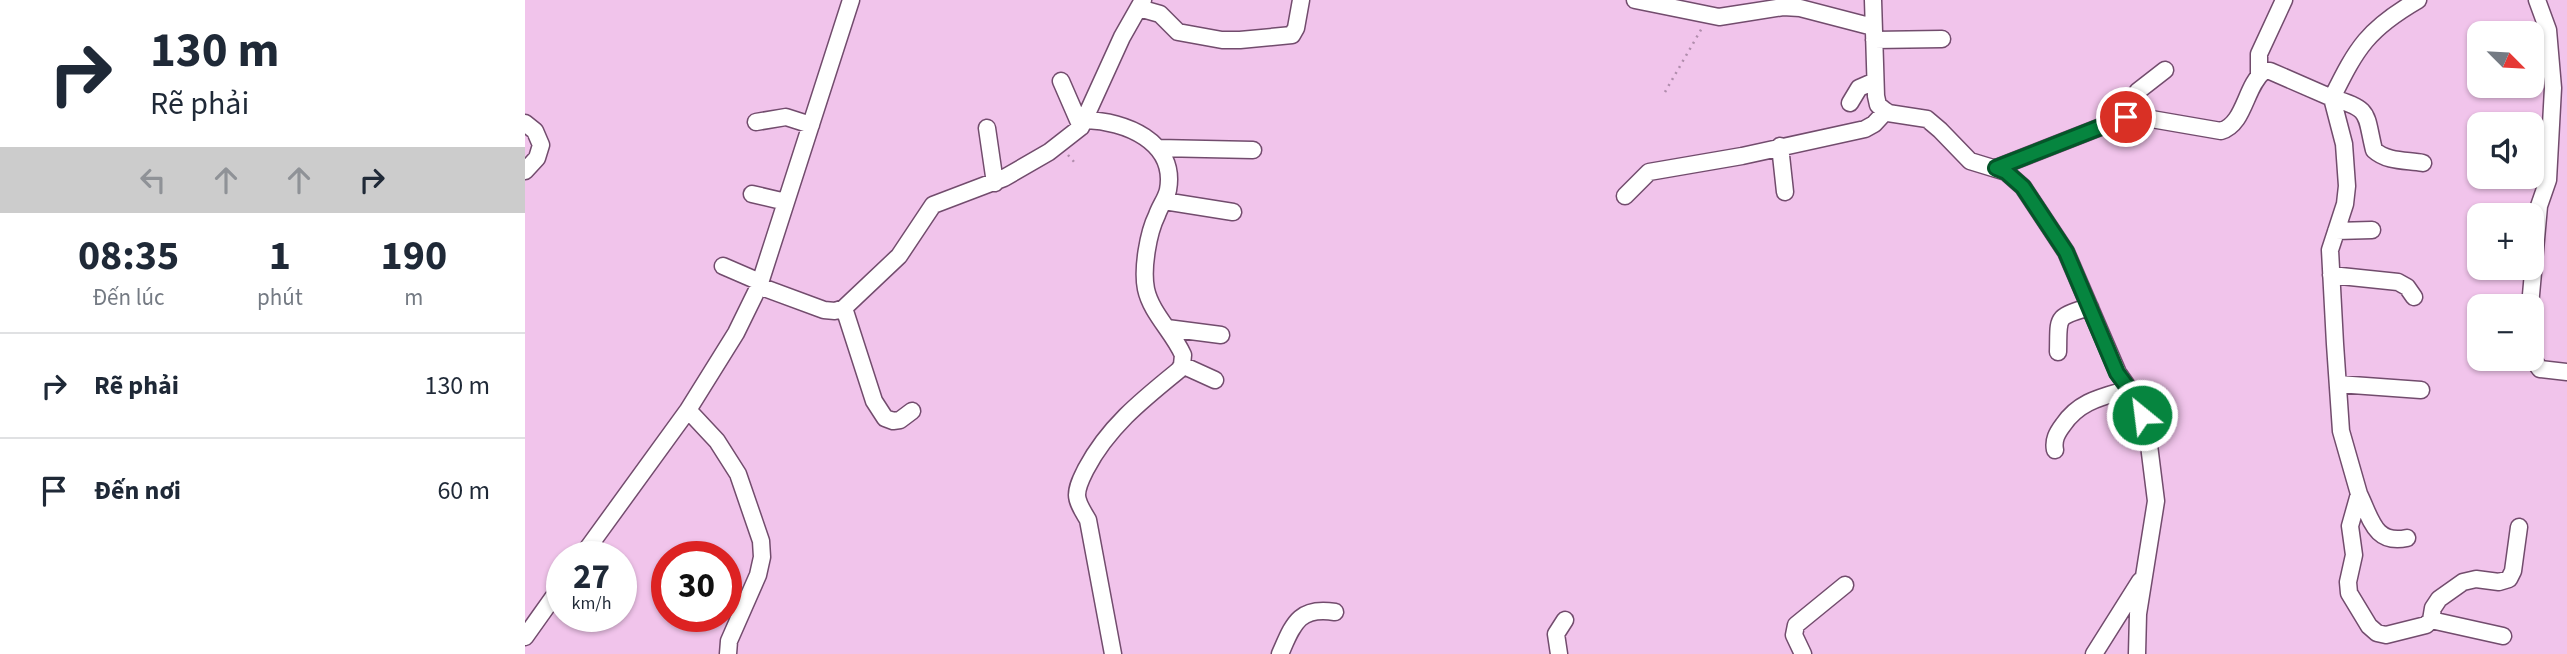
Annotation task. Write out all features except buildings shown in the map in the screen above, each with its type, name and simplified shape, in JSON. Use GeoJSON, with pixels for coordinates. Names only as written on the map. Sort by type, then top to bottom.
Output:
{"type":"FeatureCollection","features":[{"type":"Feature","properties":{"kind":"street"},"geometry":{"type":"LineString","coordinates":[[593,541],[688,410],[736,333],[760,284],[851,0]]}},
{"type":"Feature","properties":{"kind":"street"},"geometry":{"type":"LineString","coordinates":[[723,265],[760,284],[824,310],[844,308],[899,256],[933,205],[995,183],[1049,152],[1083,123],[1122,37],[1141,4],[1160,14],[1178,32],[1240,40],[1292,35],[1296,28],[1300,0]]}},
{"type":"Feature","properties":{"kind":"street"},"geometry":{"type":"LineString","coordinates":[[1635,0],[1719,17],[1793,7],[1816,11],[1874,33],[1942,39]]}},
{"type":"Feature","properties":{"kind":"street"},"geometry":{"type":"LineString","coordinates":[[1873,0],[1878,105],[1886,111],[1927,119],[1970,161],[2006,172],[2023,187],[2066,252],[2117,373],[2134,396],[2142,415],[2149,445],[2156,502],[2144,573],[2137,654]]}},
{"type":"Feature","properties":{"kind":"street"},"geometry":{"type":"LineString","coordinates":[[1996,168],[2134,116],[2221,131],[2228,129],[2259,75],[2259,54],[2284,0]]}},
{"type":"Feature","properties":{"kind":"street"},"geometry":{"type":"LineString","coordinates":[[2418,0],[2374,29],[2363,41],[2332,98],[2344,144],[2347,186],[2345,204],[2330,250],[2338,384],[2343,444],[2359,486],[2350,526],[2354,555],[2348,582],[2349,593],[2377,634],[2386,635],[2426,625],[2431,620],[2438,598],[2463,582],[2476,579],[2499,582],[2509,579],[2513,571],[2519,527]]}},
{"type":"Feature","properties":{"kind":"street"},"geometry":{"type":"LineString","coordinates":[[2531,294],[2539,206],[2559,151],[2560,75],[2537,0]]}},
{"type":"Feature","properties":{"kind":"street"},"geometry":{"type":"LineString","coordinates":[[2118,120],[2138,91],[2165,70]]}},
{"type":"Feature","properties":{"kind":"street"},"geometry":{"type":"LineString","coordinates":[[2259,75],[2270,71],[2332,98],[2358,105],[2364,111],[2374,150],[2378,154],[2388,159],[2423,163]]}},
{"type":"Feature","properties":{"kind":"street"},"geometry":{"type":"LineString","coordinates":[[1061,80],[1083,123]]}},
{"type":"Feature","properties":{"kind":"street"},"geometry":{"type":"LineString","coordinates":[[1850,103],[1859,88],[1875,81]]}},
{"type":"Feature","properties":{"kind":"street"},"geometry":{"type":"LineString","coordinates":[[1625,196],[1649,172],[1865,129],[1886,111]]}},
{"type":"Feature","properties":{"kind":"street"},"geometry":{"type":"LineString","coordinates":[[756,122],[786,117],[811,125]]}},
{"type":"Feature","properties":{"kind":"street"},"geometry":{"type":"LineString","coordinates":[[525,123],[535,131],[541,145],[537,158],[525,171]]}},
{"type":"Feature","properties":{"kind":"street"},"geometry":{"type":"LineString","coordinates":[[1083,123],[1119,124],[1148,138],[1158,148],[1168,170],[1168,189],[1156,215],[1149,242],[1146,288],[1183,355],[1182,365],[1109,432],[1078,488],[1078,500],[1088,520],[1113,654]]}},
{"type":"Feature","properties":{"kind":"street"},"geometry":{"type":"LineString","coordinates":[[987,128],[995,183]]}},
{"type":"Feature","properties":{"kind":"street"},"geometry":{"type":"LineString","coordinates":[[1780,146],[1785,192]]}},
{"type":"Feature","properties":{"kind":"street"},"geometry":{"type":"LineString","coordinates":[[1158,148],[1253,150]]}},
{"type":"Feature","properties":{"kind":"street"},"geometry":{"type":"LineString","coordinates":[[752,194],[786,201]]}},
{"type":"Feature","properties":{"kind":"street"},"geometry":{"type":"LineString","coordinates":[[1164,201],[1233,212]]}},
{"type":"Feature","properties":{"kind":"street"},"geometry":{"type":"LineString","coordinates":[[2336,230],[2372,230]]}},
{"type":"Feature","properties":{"kind":"street"},"geometry":{"type":"LineString","coordinates":[[2331,275],[2398,282],[2407,287],[2414,297]]}},
{"type":"Feature","properties":{"kind":"street"},"geometry":{"type":"LineString","coordinates":[[2058,352],[2060,318],[2064,314],[2090,307]]}},
{"type":"Feature","properties":{"kind":"street"},"geometry":{"type":"LineString","coordinates":[[844,308],[874,401],[881,412],[893,421],[912,411]]}},
{"type":"Feature","properties":{"kind":"street"},"geometry":{"type":"LineString","coordinates":[[1167,328],[1221,335]]}},
{"type":"Feature","properties":{"kind":"street"},"geometry":{"type":"LineString","coordinates":[[1182,365],[1215,380]]}},
{"type":"Feature","properties":{"kind":"street"},"geometry":{"type":"LineString","coordinates":[[2544,369],[2567,372]]}},
{"type":"Feature","properties":{"kind":"street"},"geometry":{"type":"LineString","coordinates":[[2338,384],[2421,390]]}},
{"type":"Feature","properties":{"kind":"street"},"geometry":{"type":"LineString","coordinates":[[2055,450],[2055,437],[2073,411],[2089,401],[2129,389]]}},
{"type":"Feature","properties":{"kind":"street"},"geometry":{"type":"LineString","coordinates":[[688,410],[717,440],[738,474],[761,541],[761,566],[729,641],[728,654]]}},
{"type":"Feature","properties":{"kind":"street"},"geometry":{"type":"LineString","coordinates":[[2359,494],[2380,534],[2393,540],[2407,538]]}},
{"type":"Feature","properties":{"kind":"street"},"geometry":{"type":"LineString","coordinates":[[2094,654],[2144,573]]}},
{"type":"Feature","properties":{"kind":"street"},"geometry":{"type":"LineString","coordinates":[[1803,654],[1794,635],[1796,625],[1845,585]]}},
{"type":"Feature","properties":{"kind":"street"},"geometry":{"type":"LineString","coordinates":[[525,637],[546,607]]}},
{"type":"Feature","properties":{"kind":"street"},"geometry":{"type":"LineString","coordinates":[[1280,654],[1291,628],[1303,615],[1320,610],[1335,612]]}},
{"type":"Feature","properties":{"kind":"street"},"geometry":{"type":"LineString","coordinates":[[1559,654],[1556,634],[1565,620]]}},
{"type":"Feature","properties":{"kind":"street"},"geometry":{"type":"LineString","coordinates":[[2431,620],[2503,636]]}},
{"type":"Feature","properties":{"kind":"path"},"geometry":{"type":"LineString","coordinates":[[1665,92],[1709,16]]}},
{"type":"Feature","properties":{"kind":"route"},"geometry":{"type":"LineString","coordinates":[[2126,117],[1996,168],[2016,179],[2023,187],[2066,252],[2117,373],[2134,396],[2142,415]]}}]}
